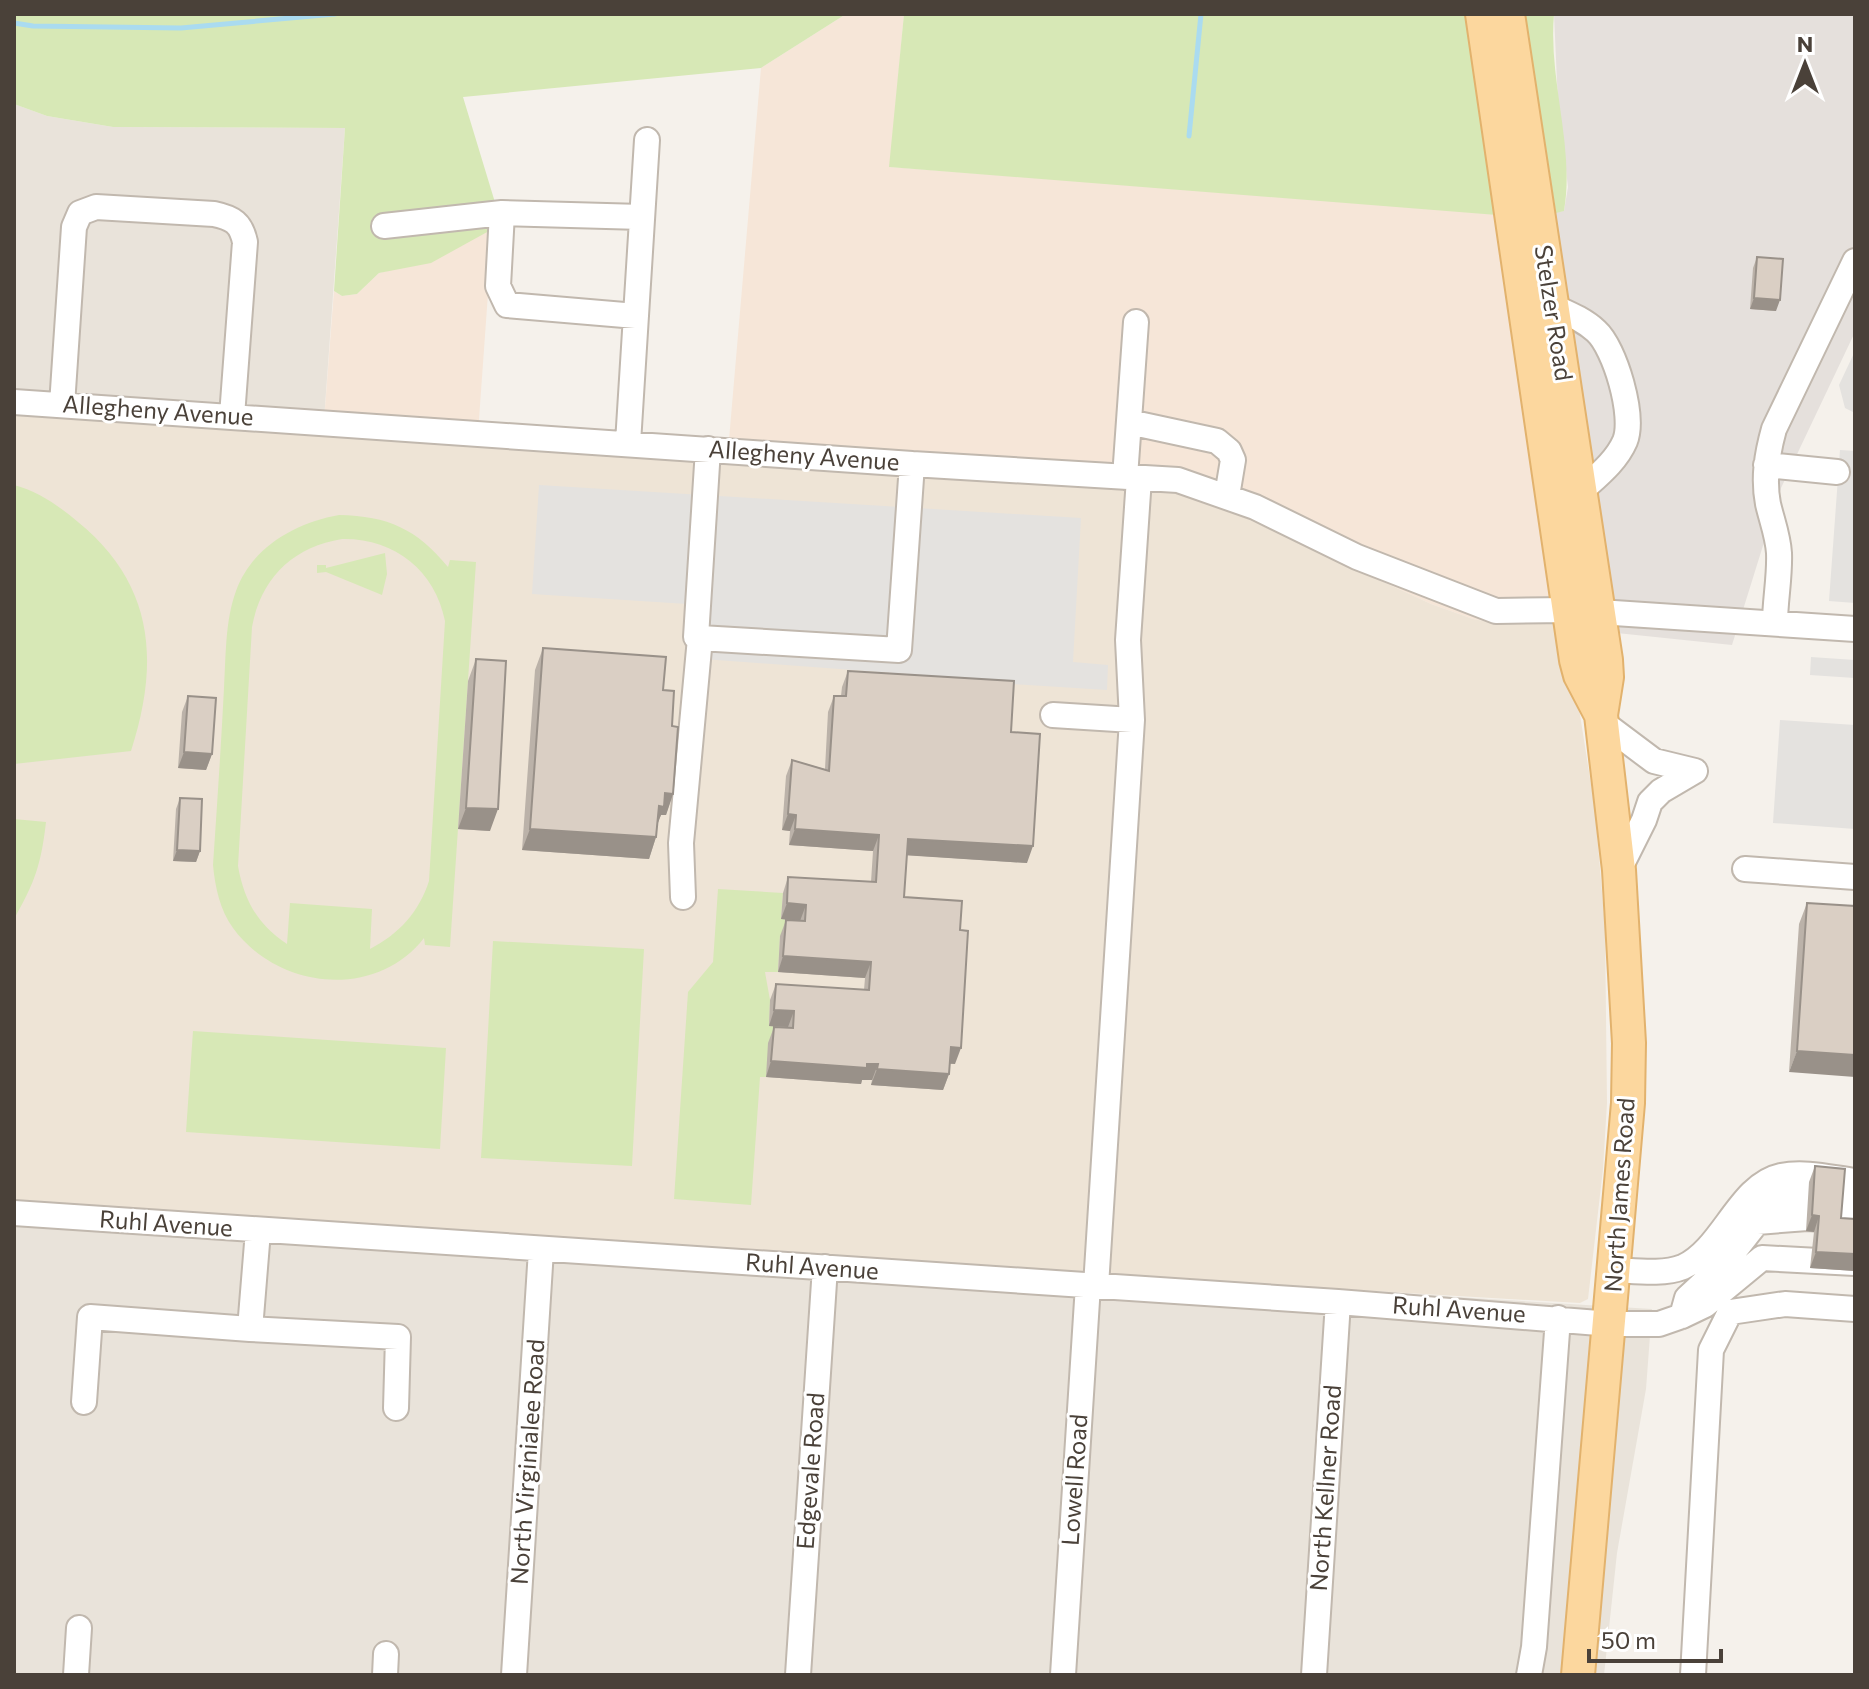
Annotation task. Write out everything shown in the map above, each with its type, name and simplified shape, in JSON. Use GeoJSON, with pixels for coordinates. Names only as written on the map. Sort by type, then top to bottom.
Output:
{"type":"FeatureCollection","features":[{"type":"Feature","properties":{"kind":"main road","name":"Stelzer Road"},"geometry":{"type":"LineString","coordinates":[[1482,14],[1583,611]]}},
{"type":"Feature","properties":{"kind":"main road","name":"Stelzer Road"},"geometry":{"type":"LineString","coordinates":[[1508,14],[1580,492],[1583,611]]}},
{"type":"Feature","properties":{"kind":"main road","name":"North James Road"},"geometry":{"type":"LineString","coordinates":[[1578,1675],[1611,1324],[1628,1103],[1629,1043],[1619,870],[1602,718],[1607,677],[1583,611]]}},
{"type":"Feature","properties":{"kind":"street"},"geometry":{"type":"LineString","coordinates":[[628,443],[647,140]]}},
{"type":"Feature","properties":{"kind":"street"},"geometry":{"type":"LineString","coordinates":[[62,405],[73,237],[80,213],[96,207],[214,214],[231,217],[242,228],[245,242],[232,416]]}},
{"type":"Feature","properties":{"kind":"street"},"geometry":{"type":"LineString","coordinates":[[384,226],[502,213],[642,217]]}},
{"type":"Feature","properties":{"kind":"street"},"geometry":{"type":"LineString","coordinates":[[502,213],[498,286],[507,305],[636,316]]}},
{"type":"Feature","properties":{"kind":"street"},"geometry":{"type":"LineString","coordinates":[[1775,623],[1779,556],[1768,504],[1766,465],[1774,429],[1855,261]]}},
{"type":"Feature","properties":{"kind":"street"},"geometry":{"type":"LineString","coordinates":[[1552,306],[1582,320],[1598,332],[1611,351],[1625,395],[1627,438],[1616,458],[1580,492]]}},
{"type":"Feature","properties":{"kind":"street","name":"Lowell Road"},"geometry":{"type":"LineString","coordinates":[[1063,1675],[1132,720],[1128,640],[1132,478],[1129,422],[1136,322]]}},
{"type":"Feature","properties":{"kind":"street","name":"Allegheny Avenue"},"geometry":{"type":"LineString","coordinates":[[14,402],[1178,480],[1255,507],[1357,557],[1496,611],[1583,611]]}},
{"type":"Feature","properties":{"kind":"street"},"geometry":{"type":"LineString","coordinates":[[1129,422],[1217,441],[1224,446],[1233,460],[1227,496]]}},
{"type":"Feature","properties":{"kind":"street"},"geometry":{"type":"LineString","coordinates":[[708,449],[696,637],[700,638],[899,650],[912,464]]}},
{"type":"Feature","properties":{"kind":"street"},"geometry":{"type":"LineString","coordinates":[[1766,465],[1837,472]]}},
{"type":"Feature","properties":{"kind":"street"},"geometry":{"type":"LineString","coordinates":[[1583,611],[1855,629]]}},
{"type":"Feature","properties":{"kind":"street"},"geometry":{"type":"LineString","coordinates":[[683,897],[681,843],[700,638]]}},
{"type":"Feature","properties":{"kind":"street"},"geometry":{"type":"LineString","coordinates":[[1053,715],[1132,720]]}},
{"type":"Feature","properties":{"kind":"street"},"geometry":{"type":"LineString","coordinates":[[1602,718],[1654,761],[1695,771],[1661,791],[1650,802],[1619,870]]}},
{"type":"Feature","properties":{"kind":"street"},"geometry":{"type":"LineString","coordinates":[[1745,869],[1855,877]]}},
{"type":"Feature","properties":{"kind":"street"},"geometry":{"type":"LineString","coordinates":[[1615,1270],[1665,1271],[1682,1267],[1702,1254],[1760,1184],[1779,1176],[1799,1174],[1855,1181]]}},
{"type":"Feature","properties":{"kind":"street"},"geometry":{"type":"LineString","coordinates":[[1682,1316],[1687,1298],[1724,1264],[1779,1196],[1808,1194],[1855,1199]]}},
{"type":"Feature","properties":{"kind":"street","name":"Ruhl Avenue"},"geometry":{"type":"LineString","coordinates":[[14,1213],[1338,1302],[1611,1324],[1659,1324],[1682,1316],[1705,1305],[1762,1258],[1855,1263]]}},
{"type":"Feature","properties":{"kind":"street"},"geometry":{"type":"LineString","coordinates":[[1757,1222],[1807,1218],[1855,1221]]}},
{"type":"Feature","properties":{"kind":"street"},"geometry":{"type":"LineString","coordinates":[[250,1329],[258,1231]]}},
{"type":"Feature","properties":{"kind":"street"},"geometry":{"type":"LineString","coordinates":[[1724,1264],[1764,1243],[1855,1248]]}},
{"type":"Feature","properties":{"kind":"street","name":"North Virginialee Road"},"geometry":{"type":"LineString","coordinates":[[514,1675],[541,1250]]}},
{"type":"Feature","properties":{"kind":"street","name":"Edgevale Road"},"geometry":{"type":"LineString","coordinates":[[798,1675],[825,1267]]}},
{"type":"Feature","properties":{"kind":"street","name":"North Kellner Road"},"geometry":{"type":"LineString","coordinates":[[1314,1675],[1338,1302]]}},
{"type":"Feature","properties":{"kind":"street"},"geometry":{"type":"LineString","coordinates":[[1695,1675],[1711,1350],[1718,1331],[1730,1312],[1785,1304],[1855,1309]]}},
{"type":"Feature","properties":{"kind":"street"},"geometry":{"type":"LineString","coordinates":[[84,1402],[90,1317],[398,1337],[396,1408]]}},
{"type":"Feature","properties":{"kind":"street"},"geometry":{"type":"LineString","coordinates":[[1529,1675],[1535,1632],[1558,1318]]}},
{"type":"Feature","properties":{"kind":"street"},"geometry":{"type":"LineString","coordinates":[[76,1675],[79,1628]]}},
{"type":"Feature","properties":{"kind":"shaded area"},"geometry":{"type":"Polygon","coordinates":[[[846,14],[904,14],[890,167],[1524,214],[1588,630],[1531,622],[1494,623],[1473,619],[1431,604],[1207,500],[1173,492],[727,463],[761,68],[846,14]]]}},
{"type":"Feature","properties":{"kind":"shaded area"},"geometry":{"type":"Polygon","coordinates":[[[1554,14],[1855,14],[1855,332],[1781,488],[1732,645],[1588,630],[1524,214],[1564,211],[1568,187],[1558,104],[1554,14]]]}},
{"type":"Feature","properties":{"kind":"shaded area"},"geometry":{"type":"Polygon","coordinates":[[[14,104],[47,116],[113,127],[345,128],[323,434],[14,414],[14,104]]]}},
{"type":"Feature","properties":{"kind":"shaded area"},"geometry":{"type":"Polygon","coordinates":[[[493,224],[477,447],[323,434],[334,291],[342,296],[357,294],[379,273],[402,267],[493,224]]]}},
{"type":"Feature","properties":{"kind":"shaded area"},"geometry":{"type":"Polygon","coordinates":[[[1855,351],[1855,413],[1845,408],[1839,385],[1855,351]]]}},
{"type":"Feature","properties":{"kind":"shaded area"},"geometry":{"type":"Polygon","coordinates":[[[14,414],[1173,492],[1207,500],[1431,604],[1473,619],[1494,623],[1552,619],[1567,632],[1595,810],[1605,927],[1607,1103],[1588,1299],[1580,1303],[1112,1276],[14,1202],[14,414]]]}},
{"type":"Feature","properties":{"kind":"shaded area"},"geometry":{"type":"Polygon","coordinates":[[[1840,450],[1855,451],[1855,603],[1829,601],[1840,450]]]}},
{"type":"Feature","properties":{"kind":"shaded area"},"geometry":{"type":"Polygon","coordinates":[[[539,485],[1081,518],[1073,662],[1108,665],[1107,690],[915,678],[907,674],[703,659],[687,604],[532,594],[539,485]]]}},
{"type":"Feature","properties":{"kind":"shaded area"},"geometry":{"type":"Polygon","coordinates":[[[1811,657],[1855,660],[1855,678],[1810,675],[1811,657]]]}},
{"type":"Feature","properties":{"kind":"shaded area"},"geometry":{"type":"Polygon","coordinates":[[[1780,720],[1855,725],[1855,829],[1773,823],[1780,720]]]}},
{"type":"Feature","properties":{"kind":"shaded area"},"geometry":{"type":"Polygon","coordinates":[[[14,1202],[1652,1309],[1646,1389],[1617,1553],[1604,1675],[14,1675],[14,1202]]]}},
{"type":"Feature","properties":{"kind":"green space"},"geometry":{"type":"Polygon","coordinates":[[[14,14],[846,14],[761,68],[463,97],[497,209],[489,231],[431,263],[379,273],[357,294],[342,296],[334,291],[345,128],[113,127],[47,116],[14,104],[14,14]]]}},
{"type":"Feature","properties":{"kind":"green space"},"geometry":{"type":"Polygon","coordinates":[[[904,14],[1466,14],[1497,215],[889,167],[904,14]]]}},
{"type":"Feature","properties":{"kind":"green space"},"geometry":{"type":"Polygon","coordinates":[[[1525,14],[1554,14],[1555,64],[1566,162],[1564,211],[1556,213],[1525,14]]]}},
{"type":"Feature","properties":{"kind":"green space"},"geometry":{"type":"Polygon","coordinates":[[[14,485],[48,500],[78,522],[103,546],[122,571],[136,598],[144,626],[146,686],[131,751],[14,764],[14,485]]]}},
{"type":"Feature","properties":{"kind":"green space"},"geometry":{"type":"Polygon","coordinates":[[[339,515],[387,522],[413,534],[448,567],[450,560],[476,562],[450,947],[425,945],[424,938],[404,958],[380,971],[354,978],[327,980],[301,975],[275,964],[252,949],[233,928],[221,906],[213,865],[227,639],[236,591],[243,575],[264,550],[291,531],[339,515]],[[342,539],[324,543],[294,557],[263,594],[252,627],[238,866],[244,890],[254,910],[268,928],[287,944],[290,903],[372,909],[370,949],[407,921],[420,903],[429,881],[445,621],[440,603],[422,572],[395,551],[361,540],[342,539]]]}},
{"type":"Feature","properties":{"kind":"green space"},"geometry":{"type":"Polygon","coordinates":[[[385,553],[387,574],[382,595],[326,572],[317,573],[317,565],[326,565],[326,568],[385,553]]]}},
{"type":"Feature","properties":{"kind":"green space"},"geometry":{"type":"Polygon","coordinates":[[[14,819],[46,822],[36,873],[14,919],[14,819]]]}},
{"type":"Feature","properties":{"kind":"green space"},"geometry":{"type":"Polygon","coordinates":[[[718,889],[783,893],[781,919],[800,921],[799,937],[780,936],[778,972],[765,972],[770,1000],[769,1026],[788,1027],[787,1044],[766,1077],[760,1077],[751,1205],[674,1199],[688,992],[713,962],[718,889]]]}},
{"type":"Feature","properties":{"kind":"green space"},"geometry":{"type":"Polygon","coordinates":[[[493,941],[644,949],[632,1166],[481,1158],[493,941]]]}},
{"type":"Feature","properties":{"kind":"green space"},"geometry":{"type":"Polygon","coordinates":[[[193,1031],[446,1048],[440,1149],[186,1132],[193,1031]]]}},
{"type":"Feature","properties":{"kind":"building"},"geometry":{"type":"Polygon","coordinates":[[[1757,257],[1783,259],[1780,300],[1754,298],[1757,257]]]}},
{"type":"Feature","properties":{"kind":"building"},"geometry":{"type":"Polygon","coordinates":[[[543,648],[666,657],[663,690],[674,691],[672,726],[678,727],[673,794],[665,793],[664,807],[659,806],[656,837],[530,829],[543,648]]]}},
{"type":"Feature","properties":{"kind":"building"},"geometry":{"type":"Polygon","coordinates":[[[476,659],[506,661],[498,809],[466,808],[476,659]]]}},
{"type":"Feature","properties":{"kind":"building"},"geometry":{"type":"Polygon","coordinates":[[[848,671],[1014,681],[1011,732],[1040,734],[1033,846],[908,839],[904,897],[962,901],[960,930],[968,931],[961,1048],[951,1047],[949,1074],[877,1069],[878,1064],[867,1064],[867,1068],[771,1061],[774,1027],[793,1028],[794,1011],[774,1010],[776,984],[869,990],[871,962],[783,956],[786,920],[805,921],[806,905],[787,903],[788,877],[876,882],[879,835],[795,829],[796,815],[788,814],[792,760],[829,771],[834,696],[846,696],[848,671]]]}},
{"type":"Feature","properties":{"kind":"building"},"geometry":{"type":"Polygon","coordinates":[[[188,696],[216,698],[212,754],[184,752],[188,696]]]}},
{"type":"Feature","properties":{"kind":"building"},"geometry":{"type":"Polygon","coordinates":[[[180,798],[202,799],[200,851],[177,850],[180,798]]]}},
{"type":"Feature","properties":{"kind":"building"},"geometry":{"type":"Polygon","coordinates":[[[1807,903],[1855,906],[1855,1055],[1797,1051],[1807,903]]]}},
{"type":"Feature","properties":{"kind":"building"},"geometry":{"type":"Polygon","coordinates":[[[1815,1166],[1845,1169],[1841,1218],[1855,1219],[1855,1254],[1816,1252],[1819,1216],[1812,1215],[1815,1166]]]}},
{"type":"Feature","properties":{"kind":"waterway"},"geometry":{"type":"LineString","coordinates":[[14,23],[33,26],[181,28],[335,14]]}},
{"type":"Feature","properties":{"kind":"waterway"},"geometry":{"type":"LineString","coordinates":[[1189,136],[1201,14]]}}]}
